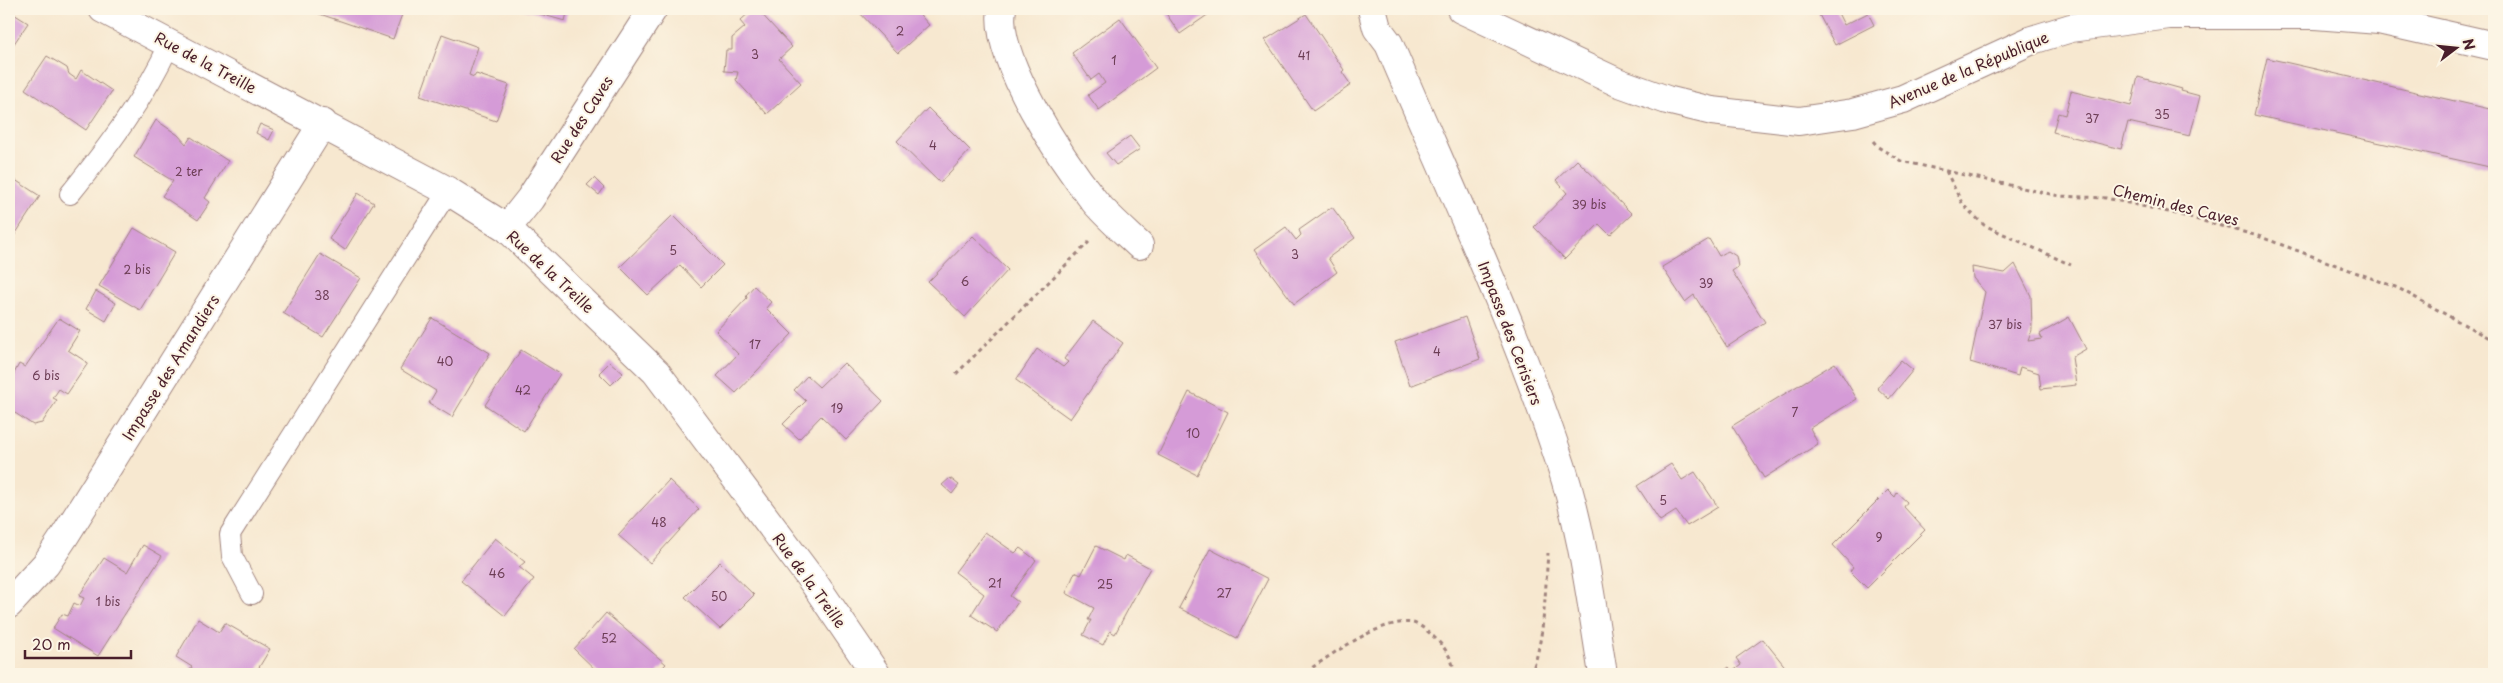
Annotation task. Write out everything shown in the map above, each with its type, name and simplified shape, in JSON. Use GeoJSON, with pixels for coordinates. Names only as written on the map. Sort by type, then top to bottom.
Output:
{"type":"FeatureCollection","features":[{"type":"Feature","properties":{"kind":"street","name":"Rue de la Treille"},"geometry":{"type":"LineString","coordinates":[[103,9],[323,123],[448,191],[507,228],[656,372],[814,583],[876,674]]}},
{"type":"Feature","properties":{"kind":"street","name":"Rue des Caves"},"geometry":{"type":"LineString","coordinates":[[507,228],[530,199],[653,9]]}},
{"type":"Feature","properties":{"kind":"street"},"geometry":{"type":"LineString","coordinates":[[1002,9],[1004,44],[1019,80],[1056,145],[1096,202],[1139,245]]}},
{"type":"Feature","properties":{"kind":"street","name":"Impasse des Cerisiers"},"geometry":{"type":"LineString","coordinates":[[1372,9],[1377,28],[1389,44],[1491,277],[1559,457],[1577,521],[1603,674]]}},
{"type":"Feature","properties":{"kind":"street","name":"Avenue de la République"},"geometry":{"type":"LineString","coordinates":[[1461,9],[1617,82],[1667,100],[1712,111],[1799,121],[1853,113],[1903,99],[2077,19],[2169,15],[2315,15],[2379,20],[2494,46]]}},
{"type":"Feature","properties":{"kind":"street","name":"Impasse des Amandiers"},"geometry":{"type":"LineString","coordinates":[[9,604],[46,564],[64,537],[323,123]]}},
{"type":"Feature","properties":{"kind":"lane"},"geometry":{"type":"LineString","coordinates":[[70,194],[104,151],[140,98],[157,72],[170,43]]}},
{"type":"Feature","properties":{"kind":"lane"},"geometry":{"type":"LineString","coordinates":[[252,594],[232,556],[230,534],[448,191]]}},
{"type":"Feature","properties":{"kind":"path","name":"Chemin des Caves"},"geometry":{"type":"LineString","coordinates":[[1853,113],[1878,147],[1900,161],[2059,196],[2106,198],[2173,213],[2258,236],[2398,288],[2494,341]]}},
{"type":"Feature","properties":{"kind":"path"},"geometry":{"type":"LineString","coordinates":[[1946,170],[1963,205],[1984,225],[2071,265]]}},
{"type":"Feature","properties":{"kind":"path"},"geometry":{"type":"LineString","coordinates":[[956,374],[1083,247],[1114,220]]}},
{"type":"Feature","properties":{"kind":"path"},"geometry":{"type":"LineString","coordinates":[[1531,674],[1535,663],[1541,622],[1548,543],[1558,527],[1577,521]]}},
{"type":"Feature","properties":{"kind":"path"},"geometry":{"type":"LineString","coordinates":[[1308,674],[1313,667],[1364,637],[1391,624],[1414,623],[1431,634],[1447,651],[1455,674]]}},
{"type":"Feature","properties":{"kind":"building"},"geometry":{"type":"Polygon","coordinates":[[[319,9],[404,9],[393,39],[317,13],[319,9]]]}},
{"type":"Feature","properties":{"kind":"building"},"geometry":{"type":"Polygon","coordinates":[[[522,9],[568,9],[565,21],[522,9]]]}},
{"type":"Feature","properties":{"kind":"building"},"geometry":{"type":"Polygon","coordinates":[[[753,9],[757,9],[792,47],[779,59],[801,83],[767,114],[736,80],[738,72],[724,71],[726,50],[732,50],[732,38],[745,27],[740,21],[753,9]]]}},
{"type":"Feature","properties":{"kind":"building"},"geometry":{"type":"Polygon","coordinates":[[[856,9],[915,9],[929,25],[898,53],[856,9]]]}},
{"type":"Feature","properties":{"kind":"building"},"geometry":{"type":"Polygon","coordinates":[[[1163,9],[1216,9],[1180,34],[1163,9]]]}},
{"type":"Feature","properties":{"kind":"building"},"geometry":{"type":"Polygon","coordinates":[[[1816,9],[1836,9],[1844,25],[1868,13],[1874,25],[1835,45],[1816,9]]]}},
{"type":"Feature","properties":{"kind":"building"},"geometry":{"type":"Polygon","coordinates":[[[9,11],[28,23],[9,51],[9,11]]]}},
{"type":"Feature","properties":{"kind":"building"},"geometry":{"type":"Polygon","coordinates":[[[1306,14],[1344,70],[1342,72],[1351,85],[1313,111],[1265,40],[1306,14]]]}},
{"type":"Feature","properties":{"kind":"building"},"geometry":{"type":"Polygon","coordinates":[[[1120,18],[1156,68],[1099,110],[1088,95],[1105,83],[1099,74],[1091,80],[1072,53],[1120,18]]]}},
{"type":"Feature","properties":{"kind":"building"},"geometry":{"type":"Polygon","coordinates":[[[442,34],[478,47],[469,75],[474,77],[476,74],[509,85],[496,121],[420,96],[442,34]]]}},
{"type":"Feature","properties":{"kind":"building"},"geometry":{"type":"Polygon","coordinates":[[[47,56],[67,68],[69,74],[76,79],[81,70],[112,91],[86,130],[25,89],[47,56]]]}},
{"type":"Feature","properties":{"kind":"building"},"geometry":{"type":"Polygon","coordinates":[[[2267,58],[2494,110],[2494,168],[2254,115],[2267,58]]]}},
{"type":"Feature","properties":{"kind":"building"},"geometry":{"type":"Polygon","coordinates":[[[2138,77],[2200,96],[2190,136],[2128,122],[2121,149],[2053,132],[2058,113],[2065,115],[2071,91],[2131,106],[2138,77]]]}},
{"type":"Feature","properties":{"kind":"building"},"geometry":{"type":"Polygon","coordinates":[[[928,108],[970,150],[940,183],[897,141],[928,108]]]}},
{"type":"Feature","properties":{"kind":"building"},"geometry":{"type":"Polygon","coordinates":[[[156,120],[178,135],[186,144],[191,137],[228,161],[205,198],[210,202],[198,220],[162,196],[173,181],[134,157],[156,120]]]}},
{"type":"Feature","properties":{"kind":"building"},"geometry":{"type":"Polygon","coordinates":[[[260,124],[274,130],[269,140],[256,133],[260,124]]]}},
{"type":"Feature","properties":{"kind":"building"},"geometry":{"type":"Polygon","coordinates":[[[1130,136],[1140,149],[1116,165],[1106,153],[1130,136]]]}},
{"type":"Feature","properties":{"kind":"building"},"geometry":{"type":"Polygon","coordinates":[[[1577,160],[1632,214],[1610,235],[1599,224],[1565,259],[1534,227],[1567,193],[1556,180],[1577,160]]]}},
{"type":"Feature","properties":{"kind":"building"},"geometry":{"type":"Polygon","coordinates":[[[9,176],[40,196],[9,244],[9,176]]]}},
{"type":"Feature","properties":{"kind":"building"},"geometry":{"type":"Polygon","coordinates":[[[594,178],[604,188],[599,195],[587,185],[594,178]]]}},
{"type":"Feature","properties":{"kind":"building"},"geometry":{"type":"Polygon","coordinates":[[[358,193],[374,203],[345,250],[329,239],[358,193]]]}},
{"type":"Feature","properties":{"kind":"building"},"geometry":{"type":"Polygon","coordinates":[[[1332,207],[1355,238],[1328,258],[1337,272],[1294,304],[1254,250],[1286,227],[1296,240],[1301,235],[1299,230],[1332,207]]]}},
{"type":"Feature","properties":{"kind":"building"},"geometry":{"type":"Polygon","coordinates":[[[673,215],[723,265],[701,287],[680,265],[648,295],[620,267],[673,215]]]}},
{"type":"Feature","properties":{"kind":"building"},"geometry":{"type":"Polygon","coordinates":[[[134,228],[175,252],[140,310],[99,286],[134,228]]]}},
{"type":"Feature","properties":{"kind":"building"},"geometry":{"type":"Polygon","coordinates":[[[973,236],[1008,270],[965,317],[928,282],[973,236]]]}},
{"type":"Feature","properties":{"kind":"building"},"geometry":{"type":"Polygon","coordinates":[[[1709,239],[1719,256],[1728,251],[1736,256],[1738,267],[1732,271],[1765,322],[1727,347],[1694,295],[1685,302],[1662,267],[1709,239]]]}},
{"type":"Feature","properties":{"kind":"building"},"geometry":{"type":"Polygon","coordinates":[[[320,254],[361,278],[323,337],[283,313],[320,254]]]}},
{"type":"Feature","properties":{"kind":"building"},"geometry":{"type":"Polygon","coordinates":[[[2015,264],[2031,296],[2032,330],[2028,341],[2042,339],[2040,334],[2069,317],[2086,349],[2072,357],[2076,385],[2041,389],[2039,373],[2020,367],[2018,376],[1970,362],[1985,292],[1973,278],[1972,267],[2005,273],[2015,264]]]}},
{"type":"Feature","properties":{"kind":"building"},"geometry":{"type":"Polygon","coordinates":[[[754,286],[771,302],[766,308],[792,334],[736,393],[717,376],[738,354],[716,331],[747,298],[746,295],[754,286]]]}},
{"type":"Feature","properties":{"kind":"building"},"geometry":{"type":"Polygon","coordinates":[[[96,291],[116,303],[106,321],[86,309],[96,291]]]}},
{"type":"Feature","properties":{"kind":"building"},"geometry":{"type":"Polygon","coordinates":[[[1465,317],[1480,359],[1410,386],[1395,342],[1465,317]]]}},
{"type":"Feature","properties":{"kind":"building"},"geometry":{"type":"Polygon","coordinates":[[[59,318],[80,331],[68,350],[88,363],[67,394],[59,389],[53,398],[57,400],[42,423],[33,425],[9,409],[9,383],[19,364],[25,367],[59,318]]]}},
{"type":"Feature","properties":{"kind":"building"},"geometry":{"type":"Polygon","coordinates":[[[432,318],[490,353],[452,417],[429,403],[436,391],[400,369],[432,318]]]}},
{"type":"Feature","properties":{"kind":"building"},"geometry":{"type":"Polygon","coordinates":[[[1093,321],[1123,343],[1070,419],[1016,380],[1037,349],[1063,367],[1068,362],[1064,359],[1093,321]]]}},
{"type":"Feature","properties":{"kind":"building"},"geometry":{"type":"Polygon","coordinates":[[[521,350],[560,374],[524,431],[485,405],[521,350]]]}},
{"type":"Feature","properties":{"kind":"building"},"geometry":{"type":"Polygon","coordinates":[[[1901,360],[1913,370],[1889,399],[1877,388],[1901,360]]]}},
{"type":"Feature","properties":{"kind":"building"},"geometry":{"type":"Polygon","coordinates":[[[610,362],[623,373],[611,385],[599,373],[610,362]]]}},
{"type":"Feature","properties":{"kind":"building"},"geometry":{"type":"Polygon","coordinates":[[[844,363],[883,401],[846,440],[821,416],[799,439],[783,424],[806,401],[794,390],[807,376],[819,387],[844,363]]]}},
{"type":"Feature","properties":{"kind":"building"},"geometry":{"type":"Polygon","coordinates":[[[1835,363],[1857,399],[1810,428],[1818,444],[1764,478],[1732,426],[1835,363]]]}},
{"type":"Feature","properties":{"kind":"building"},"geometry":{"type":"Polygon","coordinates":[[[1189,392],[1228,412],[1197,475],[1158,455],[1189,392]]]}},
{"type":"Feature","properties":{"kind":"building"},"geometry":{"type":"Polygon","coordinates":[[[1671,464],[1682,480],[1695,472],[1718,507],[1687,526],[1676,511],[1660,521],[1637,486],[1671,464]]]}},
{"type":"Feature","properties":{"kind":"building"},"geometry":{"type":"Polygon","coordinates":[[[950,478],[959,485],[952,494],[942,485],[950,478]]]}},
{"type":"Feature","properties":{"kind":"building"},"geometry":{"type":"Polygon","coordinates":[[[669,480],[699,509],[650,563],[618,535],[669,480]]]}},
{"type":"Feature","properties":{"kind":"building"},"geometry":{"type":"Polygon","coordinates":[[[1888,490],[1895,497],[1897,493],[1907,502],[1904,507],[1925,530],[1867,588],[1850,571],[1853,567],[1833,545],[1888,490]]]}},
{"type":"Feature","properties":{"kind":"building"},"geometry":{"type":"Polygon","coordinates":[[[985,532],[1015,553],[1020,548],[1036,560],[1010,596],[1018,602],[997,632],[971,615],[984,594],[955,572],[985,532]]]}},
{"type":"Feature","properties":{"kind":"building"},"geometry":{"type":"Polygon","coordinates":[[[495,538],[525,562],[519,567],[534,579],[505,616],[461,581],[495,538]]]}},
{"type":"Feature","properties":{"kind":"building"},"geometry":{"type":"Polygon","coordinates":[[[143,545],[162,556],[98,656],[53,628],[62,614],[68,616],[74,603],[80,606],[84,598],[79,596],[104,558],[127,572],[143,545]]]}},
{"type":"Feature","properties":{"kind":"building"},"geometry":{"type":"Polygon","coordinates":[[[1096,546],[1124,560],[1126,555],[1150,568],[1115,634],[1110,631],[1103,645],[1083,635],[1091,620],[1088,620],[1094,608],[1066,593],[1075,572],[1081,575],[1096,546]]]}},
{"type":"Feature","properties":{"kind":"building"},"geometry":{"type":"Polygon","coordinates":[[[1210,549],[1268,579],[1237,638],[1179,608],[1210,549]]]}},
{"type":"Feature","properties":{"kind":"building"},"geometry":{"type":"Polygon","coordinates":[[[720,562],[754,595],[720,629],[685,597],[720,562]]]}},
{"type":"Feature","properties":{"kind":"building"},"geometry":{"type":"Polygon","coordinates":[[[606,613],[666,664],[656,674],[600,674],[574,649],[606,613]]]}},
{"type":"Feature","properties":{"kind":"building"},"geometry":{"type":"Polygon","coordinates":[[[198,619],[219,632],[225,623],[270,649],[255,674],[188,674],[192,667],[176,657],[198,619]]]}},
{"type":"Feature","properties":{"kind":"building"},"geometry":{"type":"Polygon","coordinates":[[[1763,639],[1791,674],[1720,674],[1729,667],[1732,672],[1741,665],[1736,658],[1763,639]]]}}]}
